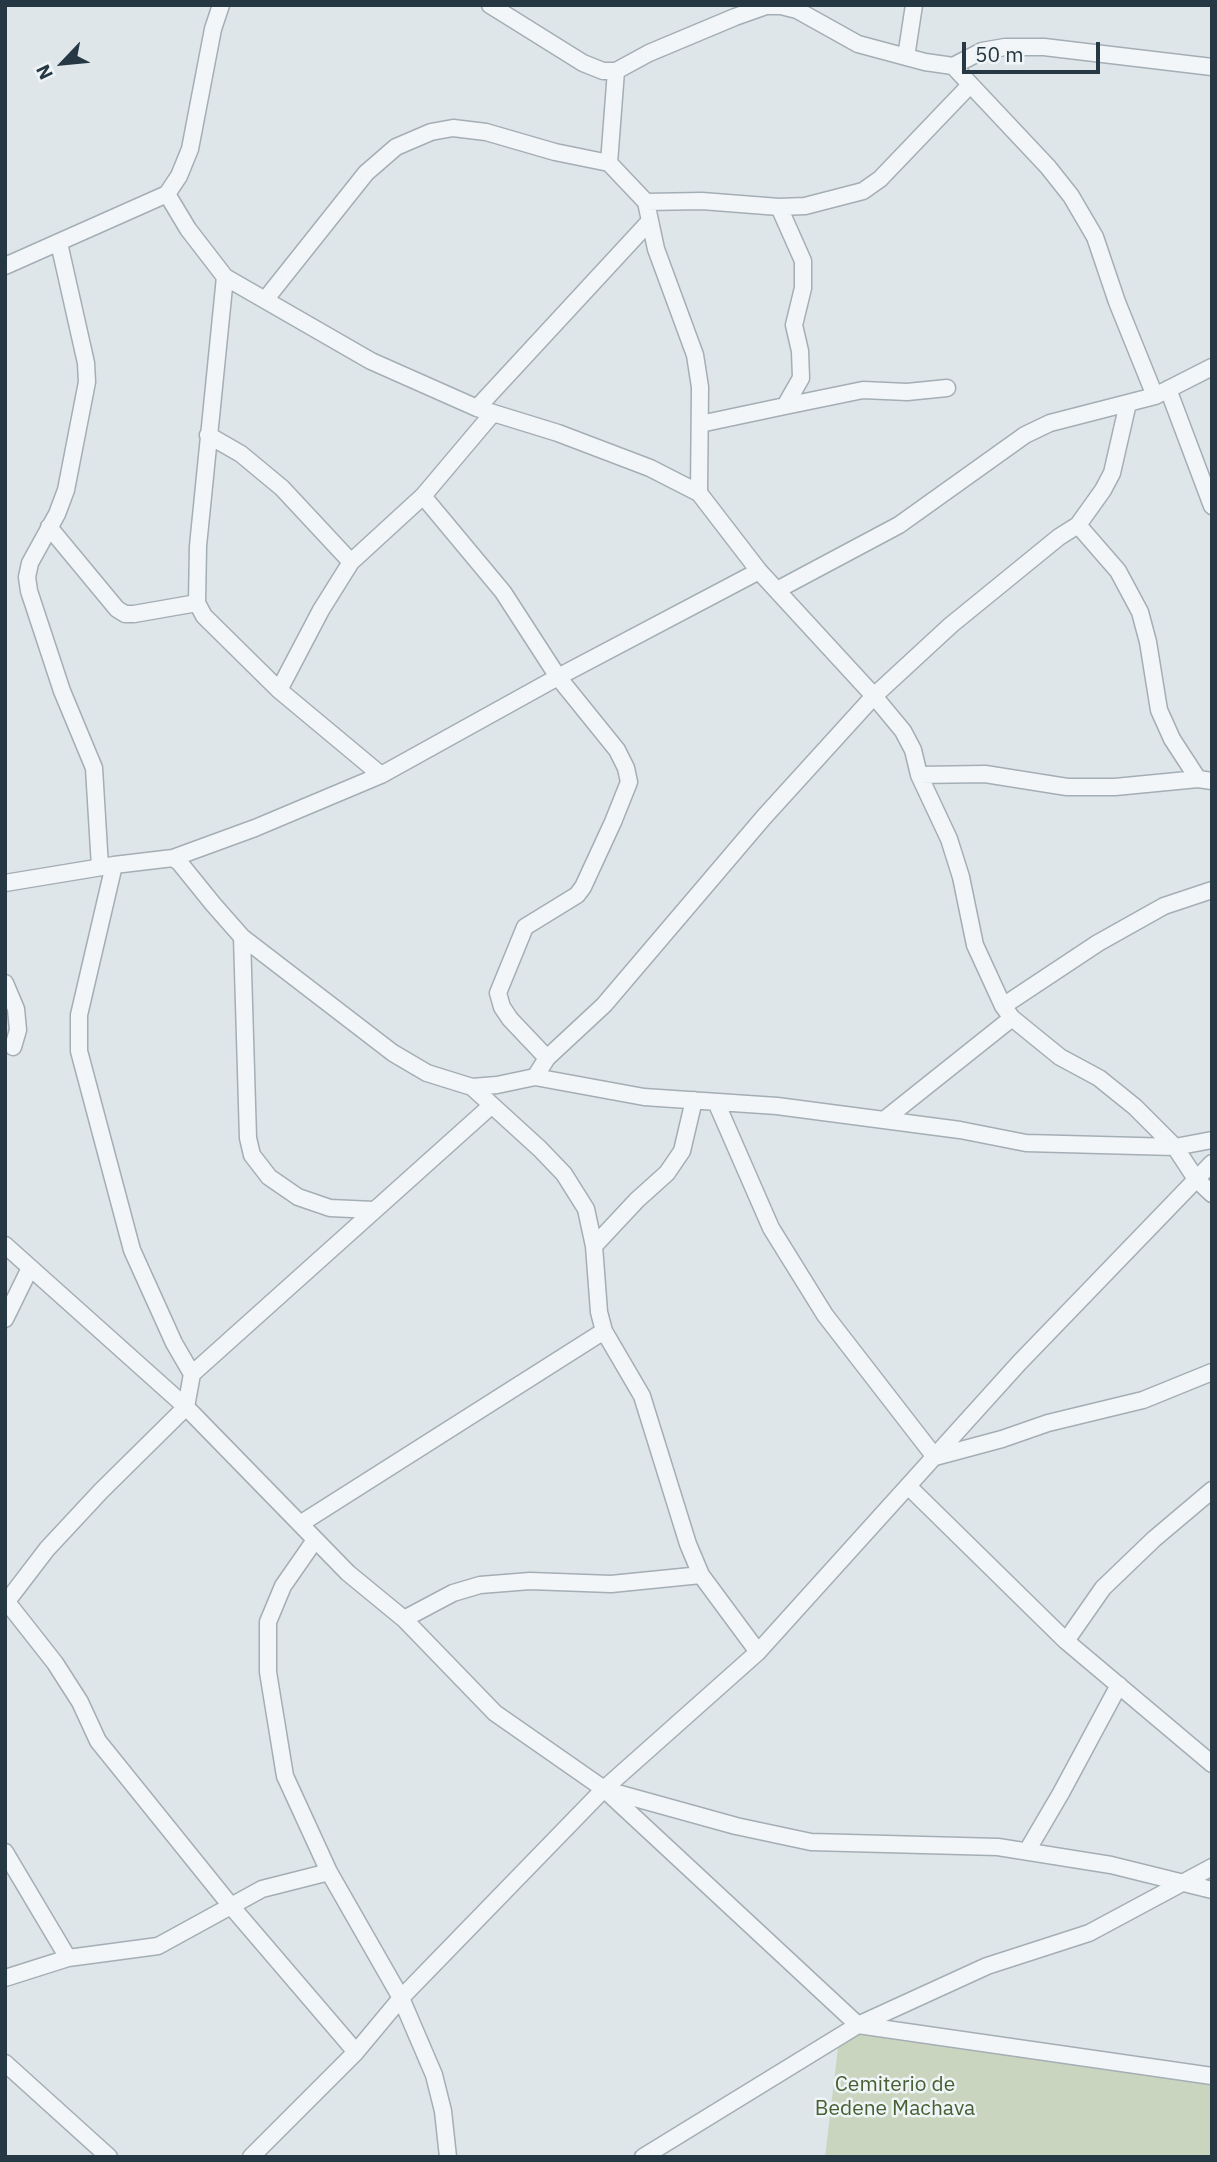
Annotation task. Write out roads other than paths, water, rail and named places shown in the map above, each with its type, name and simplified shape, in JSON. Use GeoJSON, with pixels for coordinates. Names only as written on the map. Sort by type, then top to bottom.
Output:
{"type":"FeatureCollection","features":[{"type":"Feature","properties":{"kind":"street"},"geometry":{"type":"LineString","coordinates":[[5,266],[167,194],[179,176],[190,149],[213,29],[221,5]]}},
{"type":"Feature","properties":{"kind":"street"},"geometry":{"type":"LineString","coordinates":[[490,5],[583,63],[603,71],[617,71],[649,53],[766,6],[797,10],[858,44],[953,66],[1048,167],[1071,196],[1095,237],[1117,302],[1162,392],[1212,506]]}},
{"type":"Feature","properties":{"kind":"street"},"geometry":{"type":"LineString","coordinates":[[906,57],[914,5]]}},
{"type":"Feature","properties":{"kind":"street"},"geometry":{"type":"LineString","coordinates":[[953,66],[982,51],[1004,47],[1044,47],[1212,67]]}},
{"type":"Feature","properties":{"kind":"street"},"geometry":{"type":"LineString","coordinates":[[609,163],[617,71]]}},
{"type":"Feature","properties":{"kind":"street"},"geometry":{"type":"LineString","coordinates":[[646,202],[702,201],[805,206],[863,191],[880,179],[970,85]]}},
{"type":"Feature","properties":{"kind":"street"},"geometry":{"type":"LineString","coordinates":[[265,300],[366,173],[396,146],[431,132],[453,128],[486,132],[555,152],[609,163],[646,202],[656,249],[695,355],[700,387],[699,493]]}},
{"type":"Feature","properties":{"kind":"street"},"geometry":{"type":"LineString","coordinates":[[167,194],[188,229],[225,277],[371,361],[477,408],[558,433],[650,468],[699,493],[759,571],[874,696],[902,731],[913,750],[919,775],[949,839],[961,877],[975,945],[1007,1012],[1060,1056],[1098,1078],[1135,1107],[1175,1147],[1196,1179],[1212,1194]]}},
{"type":"Feature","properties":{"kind":"street"},"geometry":{"type":"LineString","coordinates":[[779,206],[803,261],[804,276],[794,325],[802,378],[785,406]]}},
{"type":"Feature","properties":{"kind":"street"},"geometry":{"type":"LineString","coordinates":[[477,408],[649,222]]}},
{"type":"Feature","properties":{"kind":"street"},"geometry":{"type":"LineString","coordinates":[[59,243],[86,363],[87,382],[66,490],[30,564],[27,577],[29,591],[62,691],[94,768],[107,866],[79,1015],[79,1051],[132,1250],[174,1343],[192,1374]]}},
{"type":"Feature","properties":{"kind":"street"},"geometry":{"type":"LineString","coordinates":[[225,277],[198,547],[197,603],[204,616],[279,690],[382,775]]}},
{"type":"Feature","properties":{"kind":"street"},"geometry":{"type":"LineString","coordinates":[[777,590],[899,525],[1025,435],[1051,423],[1162,392],[1212,367]]}},
{"type":"Feature","properties":{"kind":"street"},"geometry":{"type":"LineString","coordinates":[[700,424],[863,390],[907,392],[947,388]]}},
{"type":"Feature","properties":{"kind":"street"},"geometry":{"type":"LineString","coordinates":[[535,1077],[547,1058],[604,1005],[764,817],[874,696],[951,625],[1059,537],[1078,525],[1112,473],[1128,403]]}},
{"type":"Feature","properties":{"kind":"street"},"geometry":{"type":"LineString","coordinates":[[279,690],[321,610],[351,562],[424,496],[493,413]]}},
{"type":"Feature","properties":{"kind":"street"},"geometry":{"type":"LineString","coordinates":[[208,435],[241,454],[282,488],[351,562]]}},
{"type":"Feature","properties":{"kind":"street"},"geometry":{"type":"LineString","coordinates":[[424,496],[503,592],[558,677],[617,750],[626,768],[629,782],[583,887],[577,895],[526,927],[499,993],[502,1007],[510,1018],[547,1058]]}},
{"type":"Feature","properties":{"kind":"street"},"geometry":{"type":"LineString","coordinates":[[1078,525],[1118,571],[1140,612],[1148,642],[1159,710],[1172,739],[1205,780]]}},
{"type":"Feature","properties":{"kind":"street"},"geometry":{"type":"LineString","coordinates":[[49,527],[117,609],[125,614],[197,603]]}},
{"type":"Feature","properties":{"kind":"street"},"geometry":{"type":"LineString","coordinates":[[5,883],[173,858],[255,828],[382,775],[558,677],[759,571]]}},
{"type":"Feature","properties":{"kind":"street"},"geometry":{"type":"LineString","coordinates":[[919,775],[985,774],[1067,787],[1115,787],[1205,780]]}},
{"type":"Feature","properties":{"kind":"street"},"geometry":{"type":"LineString","coordinates":[[173,858],[242,937],[393,1053],[427,1073],[472,1087],[535,1077],[644,1097],[777,1106],[960,1130],[1027,1143],[1175,1147],[1212,1140]]}},
{"type":"Feature","properties":{"kind":"street"},"geometry":{"type":"LineString","coordinates":[[884,1119],[1007,1012],[1098,943],[1164,906],[1212,890]]}},
{"type":"Feature","properties":{"kind":"street"},"geometry":{"type":"LineString","coordinates":[[242,937],[248,1138],[252,1155],[269,1177],[298,1197],[330,1208],[374,1210]]}},
{"type":"Feature","properties":{"kind":"street"},"geometry":{"type":"LineString","coordinates":[[5,983],[16,1009],[18,1030],[13,1047]]}},
{"type":"Feature","properties":{"kind":"street"},"geometry":{"type":"LineString","coordinates":[[472,1087],[564,1174],[586,1209],[594,1246],[599,1312],[604,1331],[642,1396],[688,1544],[701,1575],[758,1652]]}},
{"type":"Feature","properties":{"kind":"street"},"geometry":{"type":"LineString","coordinates":[[594,1246],[637,1200],[667,1173],[682,1152],[694,1100]]}},
{"type":"Feature","properties":{"kind":"street"},"geometry":{"type":"LineString","coordinates":[[716,1102],[771,1228],[825,1315],[934,1457]]}},
{"type":"Feature","properties":{"kind":"street"},"geometry":{"type":"LineString","coordinates":[[356,2053],[231,1906],[98,1741],[80,1702],[55,1663],[6,1603],[47,1549],[186,1407],[192,1374],[492,1105]]}},
{"type":"Feature","properties":{"kind":"street"},"geometry":{"type":"LineString","coordinates":[[251,2157],[356,2053],[401,1998],[604,1789],[758,1652],[1019,1363],[1212,1163]]}},
{"type":"Feature","properties":{"kind":"street"},"geometry":{"type":"LineString","coordinates":[[5,1245],[186,1407],[348,1573],[404,1619],[495,1713],[604,1789],[858,2025],[1212,2076]]}},
{"type":"Feature","properties":{"kind":"street"},"geometry":{"type":"LineString","coordinates":[[5,1319],[30,1268]]}},
{"type":"Feature","properties":{"kind":"street"},"geometry":{"type":"LineString","coordinates":[[300,1524],[604,1331]]}},
{"type":"Feature","properties":{"kind":"street"},"geometry":{"type":"LineString","coordinates":[[934,1457],[1048,1423],[1143,1400],[1212,1372]]}},
{"type":"Feature","properties":{"kind":"street"},"geometry":{"type":"LineString","coordinates":[[908,1486],[1066,1641],[1212,1764]]}},
{"type":"Feature","properties":{"kind":"street"},"geometry":{"type":"LineString","coordinates":[[1066,1641],[1103,1588],[1154,1539],[1212,1490]]}},
{"type":"Feature","properties":{"kind":"street"},"geometry":{"type":"LineString","coordinates":[[315,1539],[283,1586],[268,1622],[268,1672],[285,1776],[329,1872],[401,1998],[434,2075],[443,2111],[448,2157]]}},
{"type":"Feature","properties":{"kind":"street"},"geometry":{"type":"LineString","coordinates":[[404,1619],[453,1593],[480,1585],[530,1581],[611,1584],[701,1575]]}},
{"type":"Feature","properties":{"kind":"street"},"geometry":{"type":"LineString","coordinates":[[1027,1851],[1118,1685]]}},
{"type":"Feature","properties":{"kind":"street"},"geometry":{"type":"LineString","coordinates":[[604,1789],[736,1826],[811,1842],[998,1847],[1111,1865],[1212,1890]]}},
{"type":"Feature","properties":{"kind":"street"},"geometry":{"type":"LineString","coordinates":[[5,1852],[68,1958]]}},
{"type":"Feature","properties":{"kind":"street"},"geometry":{"type":"LineString","coordinates":[[643,2157],[858,2025],[987,1966],[1089,1933],[1212,1867]]}},
{"type":"Feature","properties":{"kind":"street"},"geometry":{"type":"LineString","coordinates":[[5,1978],[68,1958],[158,1946],[262,1889],[329,1872]]}},
{"type":"Feature","properties":{"kind":"street"},"geometry":{"type":"LineString","coordinates":[[5,2063],[109,2157]]}},
{"type":"Feature","properties":{"kind":"park label","name":"Cemiterio de Bedene Machava"},"geometry":{"type":"Point","coordinates":[895,2097]}}]}
